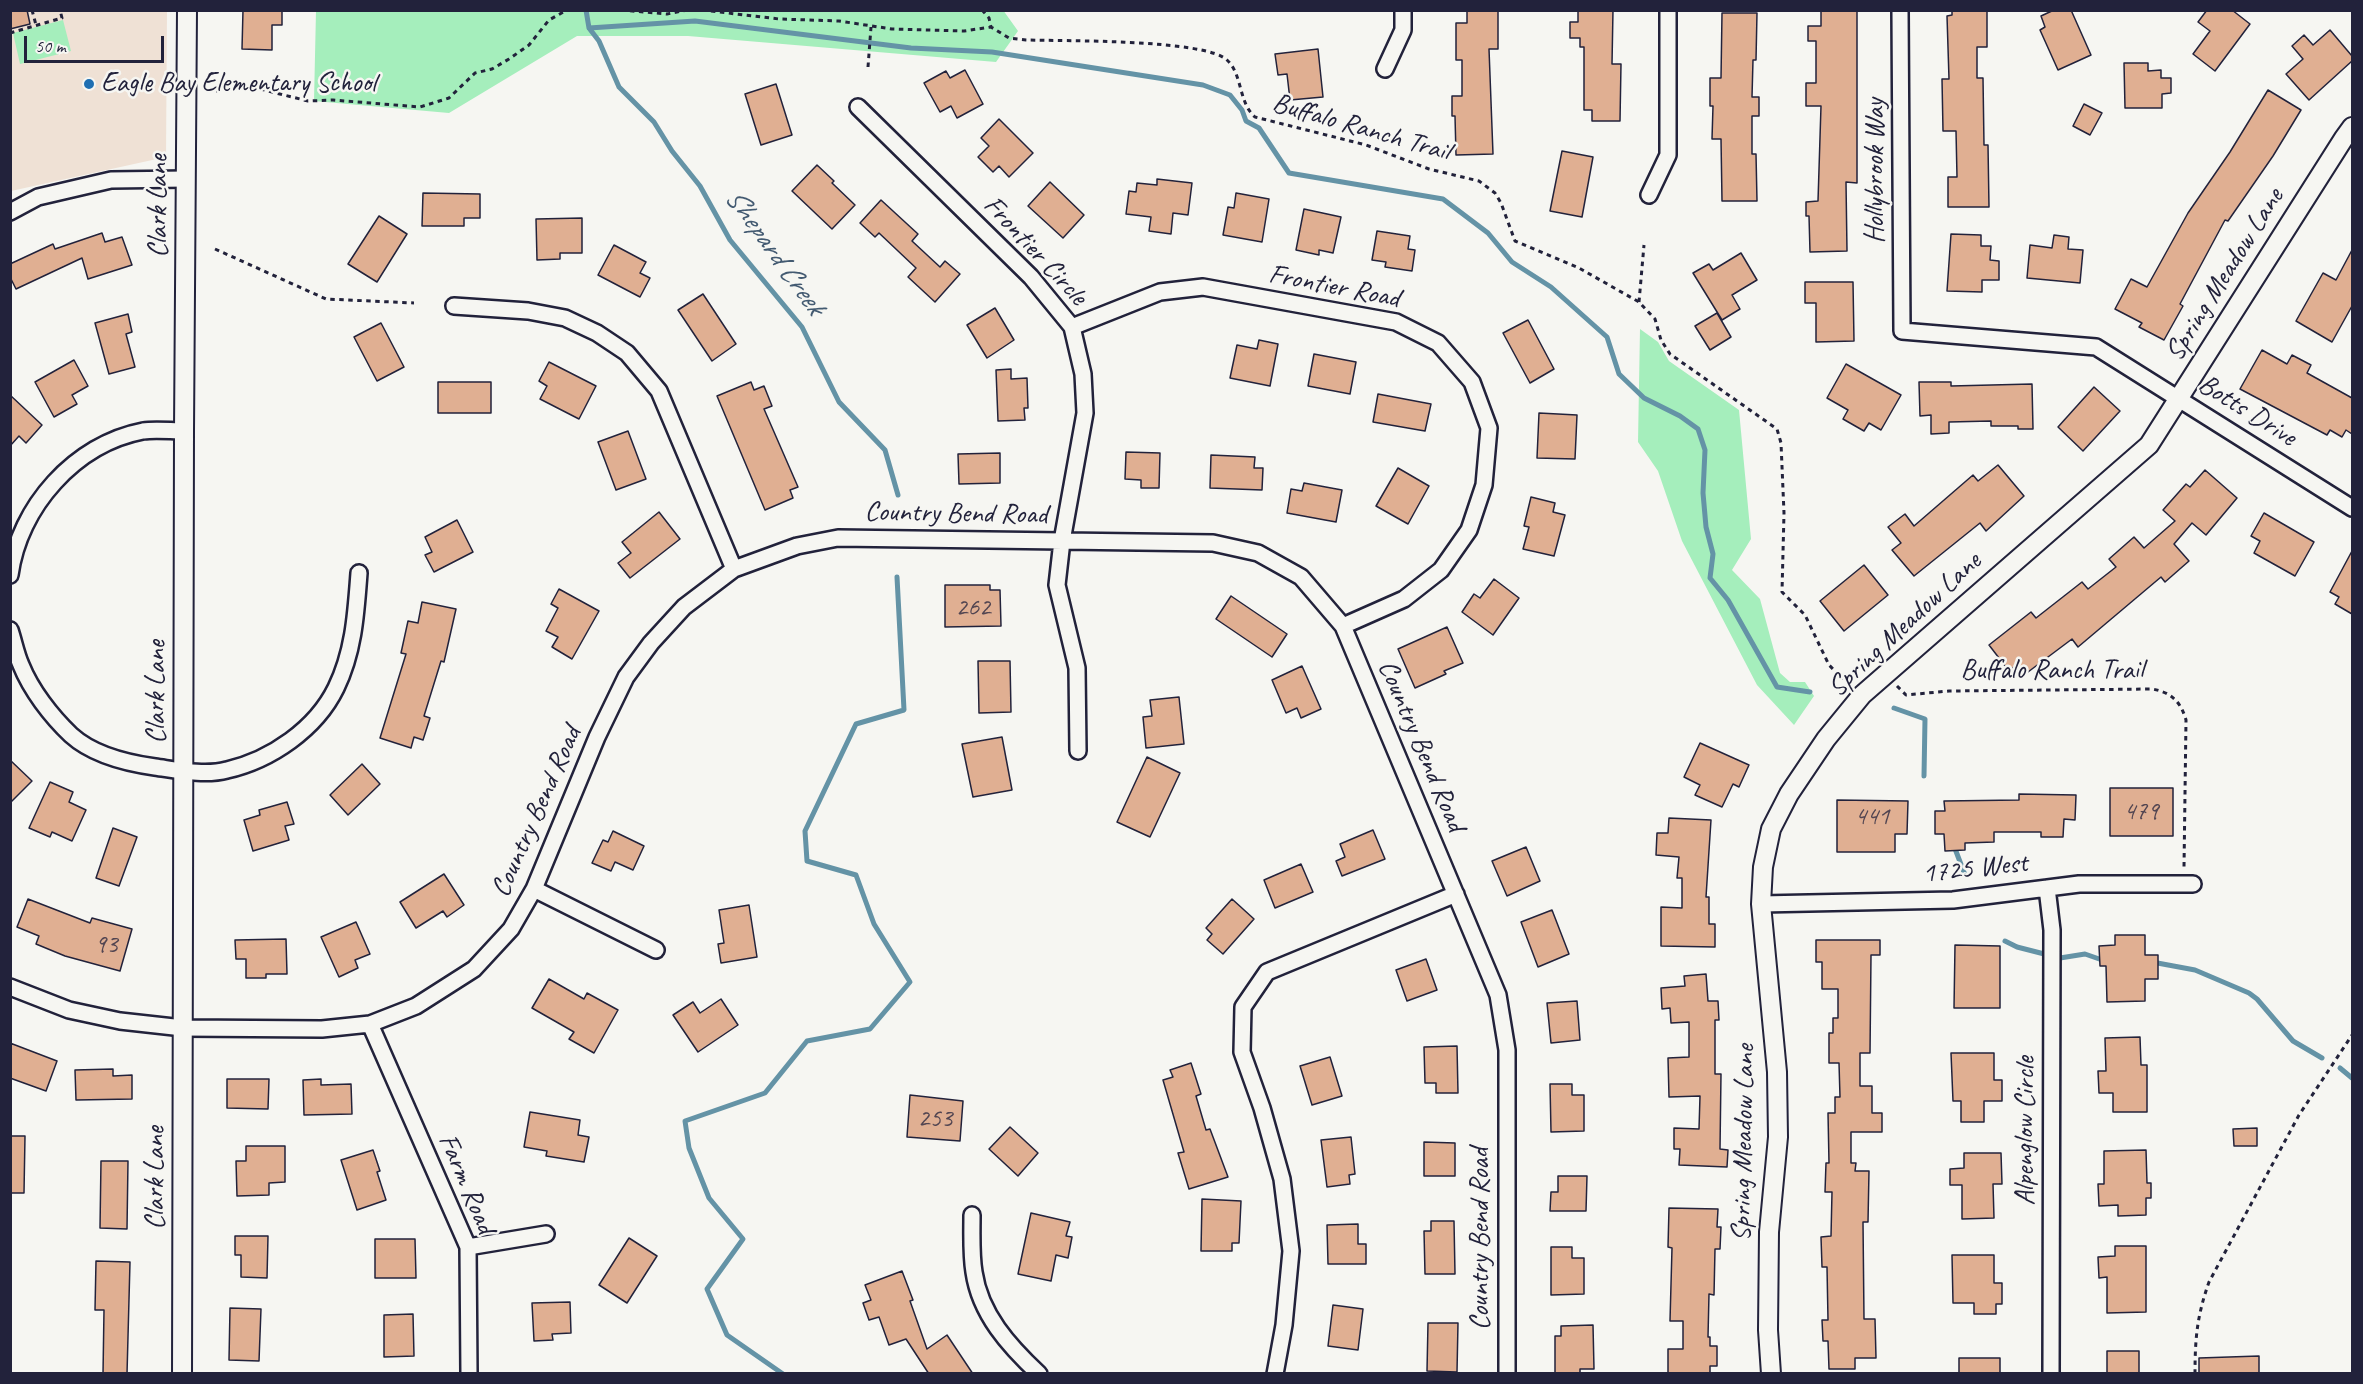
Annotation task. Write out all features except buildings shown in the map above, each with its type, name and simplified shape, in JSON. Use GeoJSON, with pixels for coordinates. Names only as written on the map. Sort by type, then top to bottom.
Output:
{"type":"FeatureCollection","features":[{"type":"Feature","properties":{"kind":"street","name":"Clark Lane"},"geometry":{"type":"LineString","coordinates":[[182,1374],[184,430],[188,10]]}},
{"type":"Feature","properties":{"kind":"street"},"geometry":{"type":"LineString","coordinates":[[1385,69],[1403,30],[1403,10]]}},
{"type":"Feature","properties":{"kind":"street"},"geometry":{"type":"LineString","coordinates":[[1649,195],[1668,155],[1668,10]]}},
{"type":"Feature","properties":{"kind":"street","name":"Hollybrook Way"},"geometry":{"type":"LineString","coordinates":[[1900,10],[1902,331]]}},
{"type":"Feature","properties":{"kind":"street","name":"Frontier Circle"},"geometry":{"type":"LineString","coordinates":[[858,107],[1030,277],[1072,327],[1083,374],[1084,413],[1062,541],[1057,585],[1077,668],[1078,751]]}},
{"type":"Feature","properties":{"kind":"street","name":"Spring Meadow Lane"},"geometry":{"type":"LineString","coordinates":[[1771,1374],[1768,1330],[1769,1232],[1778,1137],[1777,1072],[1761,904],[1763,867],[1771,829],[1789,794],[1820,748],[1862,695],[2149,445],[2352,127]]}},
{"type":"Feature","properties":{"kind":"street"},"geometry":{"type":"LineString","coordinates":[[10,212],[38,198],[111,180],[186,179]]}},
{"type":"Feature","properties":{"kind":"street","name":"Frontier Road"},"geometry":{"type":"LineString","coordinates":[[1072,327],[1160,292],[1203,287],[1396,322],[1438,343],[1472,382],[1489,428],[1484,485],[1469,530],[1442,570],[1404,599],[1343,626]]}},
{"type":"Feature","properties":{"kind":"street"},"geometry":{"type":"LineString","coordinates":[[454,306],[528,311],[565,318],[597,333],[627,353],[659,391],[734,569]]}},
{"type":"Feature","properties":{"kind":"street","name":"Botts Drive"},"geometry":{"type":"LineString","coordinates":[[1902,331],[2096,347],[2352,508]]}},
{"type":"Feature","properties":{"kind":"street"},"geometry":{"type":"LineString","coordinates":[[10,575],[26,526],[39,501],[78,460],[110,441],[144,431],[184,430]]}},
{"type":"Feature","properties":{"kind":"street","name":"Country Bend Road"},"geometry":{"type":"LineString","coordinates":[[10,987],[69,1010],[120,1021],[183,1028],[322,1029],[370,1024],[416,1006],[474,969],[511,929],[534,889],[597,737],[626,677],[651,643],[684,607],[734,569],[797,546],[838,538],[1213,543],[1258,553],[1301,577],[1343,626],[1498,995],[1507,1050],[1507,1374]]}},
{"type":"Feature","properties":{"kind":"street"},"geometry":{"type":"LineString","coordinates":[[10,630],[21,666],[37,694],[72,736],[95,751],[134,764],[183,771],[225,771],[260,759],[290,742],[314,719],[335,690],[349,656],[355,623],[359,573]]}},
{"type":"Feature","properties":{"kind":"street","name":"1725 West"},"geometry":{"type":"LineString","coordinates":[[1761,904],[1953,900],[2079,884],[2193,884]]}},
{"type":"Feature","properties":{"kind":"street","name":"Alpenglow Circle"},"geometry":{"type":"LineString","coordinates":[[2047,888],[2052,930],[2051,1374]]}},
{"type":"Feature","properties":{"kind":"street"},"geometry":{"type":"LineString","coordinates":[[534,889],[656,950]]}},
{"type":"Feature","properties":{"kind":"street"},"geometry":{"type":"LineString","coordinates":[[1275,1374],[1284,1325],[1291,1251],[1282,1179],[1262,1108],[1242,1052],[1243,1007],[1267,972],[1456,894]]}},
{"type":"Feature","properties":{"kind":"street","name":"Farm Road"},"geometry":{"type":"LineString","coordinates":[[370,1024],[468,1247],[469,1374]]}},
{"type":"Feature","properties":{"kind":"street"},"geometry":{"type":"LineString","coordinates":[[972,1215],[974,1274],[989,1316],[1015,1352],[1039,1374]]}},
{"type":"Feature","properties":{"kind":"street"},"geometry":{"type":"LineString","coordinates":[[468,1247],[546,1234]]}},
{"type":"Feature","properties":{"kind":"path"},"geometry":{"type":"LineString","coordinates":[[32,10],[36,25]]}},
{"type":"Feature","properties":{"kind":"path"},"geometry":{"type":"LineString","coordinates":[[10,33],[62,18],[60,10]]}},
{"type":"Feature","properties":{"kind":"path"},"geometry":{"type":"LineString","coordinates":[[216,91],[248,86],[308,101],[333,100],[420,107],[449,98],[475,73],[492,69],[509,59],[529,45],[549,20],[567,10]]}},
{"type":"Feature","properties":{"kind":"path"},"geometry":{"type":"LineString","coordinates":[[621,10],[667,14],[687,10]]}},
{"type":"Feature","properties":{"kind":"path"},"geometry":{"type":"LineString","coordinates":[[702,10],[779,20],[839,21],[871,27],[964,31],[991,27],[989,18],[982,10]]}},
{"type":"Feature","properties":{"kind":"path"},"geometry":{"type":"LineString","coordinates":[[868,67],[871,27]]}},
{"type":"Feature","properties":{"kind":"path","name":"Buffalo Ranch Trail"},"geometry":{"type":"LineString","coordinates":[[991,27],[1009,38],[1146,44],[1205,51],[1224,57],[1234,70],[1249,112],[1255,117],[1366,145],[1429,169],[1479,181],[1494,193],[1501,203],[1515,242],[1579,268],[1639,302],[1655,319],[1661,339],[1670,354],[1777,429],[1781,442],[1784,513],[1782,592],[1804,615],[1829,664],[1843,679]]}},
{"type":"Feature","properties":{"kind":"path"},"geometry":{"type":"LineString","coordinates":[[1639,302],[1644,245]]}},
{"type":"Feature","properties":{"kind":"path"},"geometry":{"type":"LineString","coordinates":[[215,249],[326,299],[414,303]]}},
{"type":"Feature","properties":{"kind":"path","name":"Buffalo Ranch Trail"},"geometry":{"type":"LineString","coordinates":[[1899,687],[1906,695],[1949,691],[2140,689],[2152,689],[2168,694],[2180,704],[2186,720],[2184,872]]}},
{"type":"Feature","properties":{"kind":"path"},"geometry":{"type":"LineString","coordinates":[[2195,1374],[2198,1319],[2209,1282],[2299,1115],[2352,1035]]}},
{"type":"Feature","properties":{"kind":"shaded area","name":"Eagle Bay Elementary School"},"geometry":{"type":"Polygon","coordinates":[[[11,11],[167,11],[166,157],[11,191],[11,11]]]}},
{"type":"Feature","properties":{"kind":"green space"},"geometry":{"type":"Polygon","coordinates":[[[1003,10],[1018,31],[996,62],[688,36],[577,36],[449,113],[314,101],[316,11],[1003,10]]]}},
{"type":"Feature","properties":{"kind":"green space"},"geometry":{"type":"Polygon","coordinates":[[[63,20],[71,51],[20,64],[13,33],[63,20]]]}},
{"type":"Feature","properties":{"kind":"green space"},"geometry":{"type":"Polygon","coordinates":[[[1640,329],[1658,342],[1669,361],[1739,410],[1751,539],[1732,570],[1760,599],[1780,673],[1790,682],[1805,682],[1814,696],[1794,725],[1757,685],[1682,541],[1658,471],[1638,442],[1640,329]]]}},
{"type":"Feature","properties":{"kind":"waterway","name":"Shepard Creek"},"geometry":{"type":"LineString","coordinates":[[586,10],[589,28],[599,41],[619,87],[654,122],[672,151],[700,186],[730,240],[802,327],[839,402],[885,450],[898,495]]}},
{"type":"Feature","properties":{"kind":"waterway"},"geometry":{"type":"LineString","coordinates":[[589,28],[695,21],[911,48],[992,52],[1203,85],[1230,95],[1242,110],[1246,121],[1259,128],[1289,173],[1443,199],[1488,233],[1512,262],[1551,287],[1607,337],[1619,374],[1644,398],[1680,416],[1698,429],[1705,450],[1703,493],[1706,527],[1713,554],[1710,578],[1728,600],[1777,687],[1810,692]]}},
{"type":"Feature","properties":{"kind":"waterway","name":"Shepard Creek"},"geometry":{"type":"LineString","coordinates":[[783,1374],[727,1335],[707,1289],[743,1239],[709,1198],[689,1148],[685,1121],[765,1093],[807,1041],[870,1029],[910,982],[874,924],[856,875],[807,861],[805,831],[856,724],[904,710],[897,577]]}},
{"type":"Feature","properties":{"kind":"waterway"},"geometry":{"type":"LineString","coordinates":[[1894,708],[1925,719],[1924,776]]}},
{"type":"Feature","properties":{"kind":"waterway"},"geometry":{"type":"LineString","coordinates":[[1954,846],[1965,875]]}},
{"type":"Feature","properties":{"kind":"waterway"},"geometry":{"type":"LineString","coordinates":[[2005,941],[2017,947],[2060,958],[2085,954],[2105,961]]}},
{"type":"Feature","properties":{"kind":"waterway"},"geometry":{"type":"LineString","coordinates":[[2152,962],[2195,970],[2249,993],[2257,999],[2293,1041],[2322,1058]]}},
{"type":"Feature","properties":{"kind":"waterway"},"geometry":{"type":"LineString","coordinates":[[2340,1068],[2352,1078]]}},
{"type":"Feature","properties":{"kind":"place","name":"Eagle Bay Elementary School"},"geometry":{"type":"Point","coordinates":[89,84]}}]}
